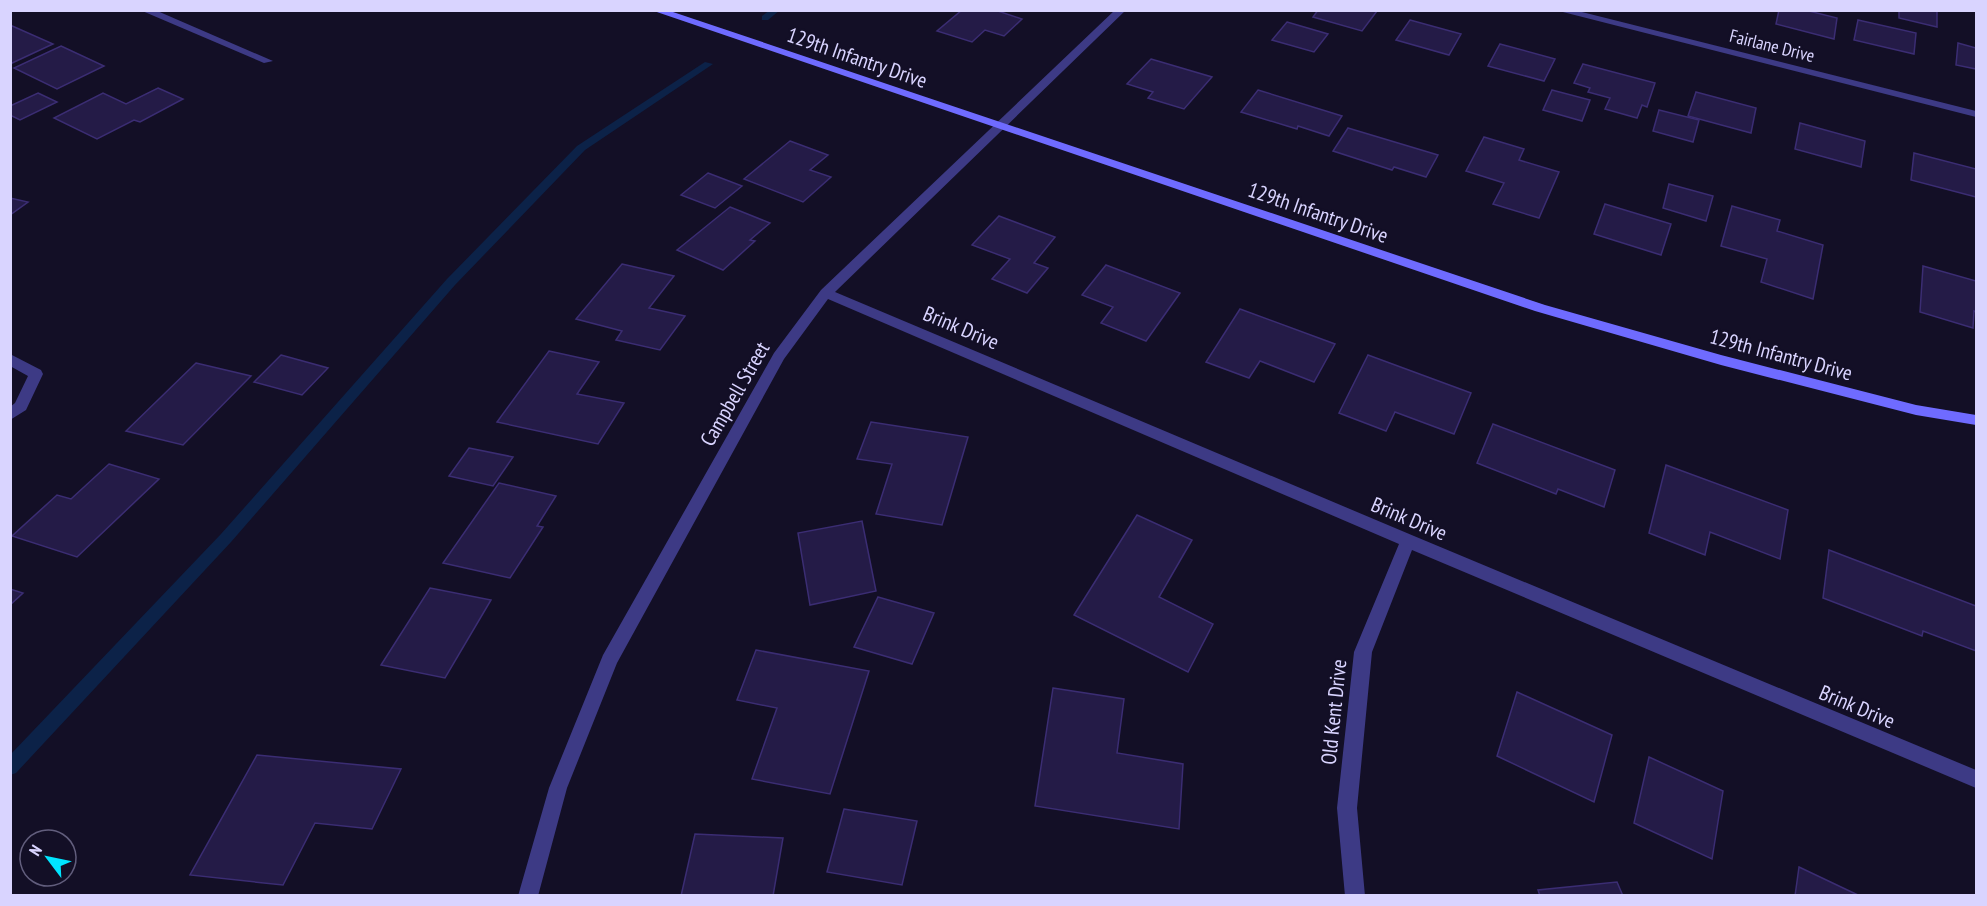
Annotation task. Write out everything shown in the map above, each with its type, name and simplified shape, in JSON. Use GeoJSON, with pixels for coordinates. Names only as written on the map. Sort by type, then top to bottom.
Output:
{"type":"FeatureCollection","features":[{"type":"Feature","properties":{"kind":"street"},"geometry":{"type":"LineString","coordinates":[[145,10],[268,61]]}},
{"type":"Feature","properties":{"kind":"street","name":"129th Infantry Drive"},"geometry":{"type":"LineString","coordinates":[[656,10],[1540,308],[1721,360],[1870,399],[1916,410],[1977,420]]}},
{"type":"Feature","properties":{"kind":"street","name":"Campbell Street"},"geometry":{"type":"LineString","coordinates":[[528,896],[558,789],[609,660],[779,356],[826,294],[1121,10]]}},
{"type":"Feature","properties":{"kind":"street","name":"Fairlane Drive"},"geometry":{"type":"LineString","coordinates":[[1560,10],[1977,114]]}},
{"type":"Feature","properties":{"kind":"street","name":"Brink Drive"},"geometry":{"type":"LineString","coordinates":[[826,294],[1408,542],[1977,779]]}},
{"type":"Feature","properties":{"kind":"street"},"geometry":{"type":"LineString","coordinates":[[10,359],[36,374],[21,406],[10,415]]}},
{"type":"Feature","properties":{"kind":"street","name":"Old Kent Drive"},"geometry":{"type":"LineString","coordinates":[[1355,896],[1347,807],[1363,652],[1408,542]]}},
{"type":"Feature","properties":{"kind":"building"},"geometry":{"type":"Polygon","coordinates":[[[962,10],[995,10],[1022,19],[1004,36],[985,30],[972,42],[937,31],[962,10]]]}},
{"type":"Feature","properties":{"kind":"building"},"geometry":{"type":"Polygon","coordinates":[[[1318,10],[1377,11],[1362,31],[1313,17],[1318,10]]]}},
{"type":"Feature","properties":{"kind":"building"},"geometry":{"type":"Polygon","coordinates":[[[1779,10],[1805,10],[1837,18],[1834,39],[1776,24],[1779,10]]]}},
{"type":"Feature","properties":{"kind":"building"},"geometry":{"type":"Polygon","coordinates":[[[1899,10],[1937,10],[1937,27],[1899,18],[1899,10]]]}},
{"type":"Feature","properties":{"kind":"building"},"geometry":{"type":"Polygon","coordinates":[[[1410,20],[1461,34],[1449,55],[1396,40],[1410,20]]]}},
{"type":"Feature","properties":{"kind":"building"},"geometry":{"type":"Polygon","coordinates":[[[1858,20],[1916,33],[1914,54],[1854,40],[1858,20]]]}},
{"type":"Feature","properties":{"kind":"building"},"geometry":{"type":"Polygon","coordinates":[[[1287,22],[1328,34],[1314,52],[1272,40],[1287,22]]]}},
{"type":"Feature","properties":{"kind":"building"},"geometry":{"type":"Polygon","coordinates":[[[10,25],[53,44],[10,64],[10,25]]]}},
{"type":"Feature","properties":{"kind":"building"},"geometry":{"type":"Polygon","coordinates":[[[1958,43],[1976,48],[1976,69],[1956,65],[1958,43]]]}},
{"type":"Feature","properties":{"kind":"building"},"geometry":{"type":"Polygon","coordinates":[[[1500,44],[1555,59],[1544,81],[1488,66],[1500,44]]]}},
{"type":"Feature","properties":{"kind":"building"},"geometry":{"type":"Polygon","coordinates":[[[61,46],[104,66],[57,89],[14,68],[61,46]]]}},
{"type":"Feature","properties":{"kind":"building"},"geometry":{"type":"Polygon","coordinates":[[[1151,59],[1212,77],[1184,109],[1148,98],[1153,92],[1127,84],[1151,59]]]}},
{"type":"Feature","properties":{"kind":"building"},"geometry":{"type":"Polygon","coordinates":[[[1583,64],[1655,83],[1647,107],[1642,105],[1637,118],[1605,109],[1610,98],[1588,92],[1590,88],[1574,83],[1583,64]]]}},
{"type":"Feature","properties":{"kind":"building"},"geometry":{"type":"Polygon","coordinates":[[[158,88],[183,99],[140,122],[134,120],[97,139],[54,118],[103,93],[126,104],[158,88]]]}},
{"type":"Feature","properties":{"kind":"building"},"geometry":{"type":"Polygon","coordinates":[[[1258,90],[1342,116],[1329,136],[1241,112],[1258,90]]]}},
{"type":"Feature","properties":{"kind":"building"},"geometry":{"type":"Polygon","coordinates":[[[1552,90],[1590,100],[1582,121],[1543,110],[1552,90]]]}},
{"type":"Feature","properties":{"kind":"building"},"geometry":{"type":"Polygon","coordinates":[[[1696,92],[1756,108],[1751,133],[1688,116],[1696,92]]]}},
{"type":"Feature","properties":{"kind":"building"},"geometry":{"type":"Polygon","coordinates":[[[38,93],[57,102],[20,120],[10,115],[10,106],[38,93]]]}},
{"type":"Feature","properties":{"kind":"building"},"geometry":{"type":"Polygon","coordinates":[[[1659,110],[1699,120],[1693,142],[1653,131],[1659,110]]]}},
{"type":"Feature","properties":{"kind":"building"},"geometry":{"type":"Polygon","coordinates":[[[1800,123],[1865,141],[1861,167],[1795,149],[1800,123]]]}},
{"type":"Feature","properties":{"kind":"building"},"geometry":{"type":"Polygon","coordinates":[[[1348,128],[1438,155],[1426,177],[1394,167],[1392,170],[1333,151],[1348,128]]]}},
{"type":"Feature","properties":{"kind":"building"},"geometry":{"type":"Polygon","coordinates":[[[1484,137],[1524,149],[1519,160],[1559,172],[1539,218],[1493,204],[1504,183],[1466,171],[1484,137]]]}},
{"type":"Feature","properties":{"kind":"building"},"geometry":{"type":"Polygon","coordinates":[[[790,141],[828,155],[810,170],[831,177],[803,202],[744,179],[790,141]]]}},
{"type":"Feature","properties":{"kind":"building"},"geometry":{"type":"Polygon","coordinates":[[[1914,153],[1976,169],[1976,197],[1911,180],[1914,153]]]}},
{"type":"Feature","properties":{"kind":"building"},"geometry":{"type":"Polygon","coordinates":[[[708,173],[742,186],[715,208],[681,195],[708,173]]]}},
{"type":"Feature","properties":{"kind":"building"},"geometry":{"type":"Polygon","coordinates":[[[1669,184],[1713,196],[1706,221],[1663,208],[1669,184]]]}},
{"type":"Feature","properties":{"kind":"building"},"geometry":{"type":"Polygon","coordinates":[[[10,198],[28,202],[10,215],[10,198]]]}},
{"type":"Feature","properties":{"kind":"building"},"geometry":{"type":"Polygon","coordinates":[[[1605,204],[1671,224],[1661,255],[1594,234],[1605,204]]]}},
{"type":"Feature","properties":{"kind":"building"},"geometry":{"type":"Polygon","coordinates":[[[1732,206],[1780,220],[1777,231],[1823,245],[1813,299],[1761,282],[1767,259],[1721,246],[1732,206]]]}},
{"type":"Feature","properties":{"kind":"building"},"geometry":{"type":"Polygon","coordinates":[[[730,207],[770,223],[750,240],[755,241],[723,270],[677,250],[730,207]]]}},
{"type":"Feature","properties":{"kind":"building"},"geometry":{"type":"Polygon","coordinates":[[[999,216],[1055,237],[1034,263],[1048,268],[1027,293],[992,279],[1010,259],[972,245],[999,216]]]}},
{"type":"Feature","properties":{"kind":"building"},"geometry":{"type":"Polygon","coordinates":[[[622,264],[674,276],[649,308],[685,316],[660,350],[616,340],[622,331],[576,319],[622,264]]]}},
{"type":"Feature","properties":{"kind":"building"},"geometry":{"type":"Polygon","coordinates":[[[1106,265],[1180,293],[1146,341],[1101,323],[1113,307],[1082,295],[1106,265]]]}},
{"type":"Feature","properties":{"kind":"building"},"geometry":{"type":"Polygon","coordinates":[[[1923,266],[1976,281],[1976,312],[1974,311],[1973,328],[1920,312],[1923,266]]]}},
{"type":"Feature","properties":{"kind":"building"},"geometry":{"type":"Polygon","coordinates":[[[1240,309],[1335,344],[1314,382],[1260,361],[1249,378],[1206,362],[1240,309]]]}},
{"type":"Feature","properties":{"kind":"building"},"geometry":{"type":"Polygon","coordinates":[[[549,351],[599,362],[577,394],[624,403],[598,444],[497,422],[549,351]]]}},
{"type":"Feature","properties":{"kind":"building"},"geometry":{"type":"Polygon","coordinates":[[[281,355],[328,368],[302,395],[254,382],[281,355]]]}},
{"type":"Feature","properties":{"kind":"building"},"geometry":{"type":"Polygon","coordinates":[[[1368,355],[1471,393],[1454,434],[1395,412],[1386,431],[1339,413],[1368,355]]]}},
{"type":"Feature","properties":{"kind":"building"},"geometry":{"type":"Polygon","coordinates":[[[196,363],[251,376],[183,445],[126,431],[196,363]]]}},
{"type":"Feature","properties":{"kind":"building"},"geometry":{"type":"Polygon","coordinates":[[[871,422],[968,437],[942,525],[876,514],[892,464],[857,459],[871,422]]]}},
{"type":"Feature","properties":{"kind":"building"},"geometry":{"type":"Polygon","coordinates":[[[1493,424],[1615,470],[1604,507],[1558,489],[1556,494],[1477,463],[1493,424]]]}},
{"type":"Feature","properties":{"kind":"building"},"geometry":{"type":"Polygon","coordinates":[[[469,448],[513,457],[493,486],[449,476],[469,448]]]}},
{"type":"Feature","properties":{"kind":"building"},"geometry":{"type":"Polygon","coordinates":[[[109,464],[159,479],[77,557],[12,536],[57,495],[71,499],[109,464]]]}},
{"type":"Feature","properties":{"kind":"building"},"geometry":{"type":"Polygon","coordinates":[[[1666,465],[1788,510],[1780,559],[1710,532],[1705,555],[1649,533],[1666,465]]]}},
{"type":"Feature","properties":{"kind":"building"},"geometry":{"type":"Polygon","coordinates":[[[499,483],[556,496],[537,526],[543,527],[510,578],[443,563],[499,483]]]}},
{"type":"Feature","properties":{"kind":"building"},"geometry":{"type":"Polygon","coordinates":[[[1137,515],[1192,540],[1159,597],[1213,624],[1188,672],[1074,615],[1137,515]]]}},
{"type":"Feature","properties":{"kind":"building"},"geometry":{"type":"Polygon","coordinates":[[[862,521],[876,591],[810,605],[798,533],[862,521]]]}},
{"type":"Feature","properties":{"kind":"building"},"geometry":{"type":"Polygon","coordinates":[[[1829,550],[1976,606],[1976,651],[1923,631],[1922,636],[1823,598],[1829,550]]]}},
{"type":"Feature","properties":{"kind":"building"},"geometry":{"type":"Polygon","coordinates":[[[430,588],[491,600],[445,678],[381,665],[430,588]]]}},
{"type":"Feature","properties":{"kind":"building"},"geometry":{"type":"Polygon","coordinates":[[[10,589],[23,593],[10,605],[10,589]]]}},
{"type":"Feature","properties":{"kind":"building"},"geometry":{"type":"Polygon","coordinates":[[[878,597],[934,613],[912,664],[854,647],[878,597]]]}},
{"type":"Feature","properties":{"kind":"building"},"geometry":{"type":"Polygon","coordinates":[[[756,650],[869,671],[830,794],[752,779],[777,708],[737,700],[756,650]]]}},
{"type":"Feature","properties":{"kind":"building"},"geometry":{"type":"Polygon","coordinates":[[[1053,688],[1124,699],[1117,753],[1183,764],[1179,829],[1035,806],[1053,688]]]}},
{"type":"Feature","properties":{"kind":"building"},"geometry":{"type":"Polygon","coordinates":[[[1517,692],[1612,735],[1594,802],[1497,756],[1517,692]]]}},
{"type":"Feature","properties":{"kind":"building"},"geometry":{"type":"Polygon","coordinates":[[[257,755],[401,769],[372,829],[315,823],[283,885],[190,875],[257,755]]]}},
{"type":"Feature","properties":{"kind":"building"},"geometry":{"type":"Polygon","coordinates":[[[1649,757],[1723,791],[1712,859],[1634,823],[1649,757]]]}},
{"type":"Feature","properties":{"kind":"building"},"geometry":{"type":"Polygon","coordinates":[[[844,809],[917,821],[902,885],[827,872],[844,809]]]}},
{"type":"Feature","properties":{"kind":"building"},"geometry":{"type":"Polygon","coordinates":[[[695,834],[783,838],[773,896],[681,896],[695,834]]]}},
{"type":"Feature","properties":{"kind":"building"},"geometry":{"type":"Polygon","coordinates":[[[1799,867],[1860,896],[1795,896],[1799,867]]]}},
{"type":"Feature","properties":{"kind":"building"},"geometry":{"type":"Polygon","coordinates":[[[1617,882],[1623,896],[1540,896],[1538,890],[1617,882]]]}},
{"type":"Feature","properties":{"kind":"waterway"},"geometry":{"type":"LineString","coordinates":[[765,18],[776,10]]}},
{"type":"Feature","properties":{"kind":"waterway"},"geometry":{"type":"LineString","coordinates":[[10,767],[226,538],[451,282],[581,148],[708,64]]}}]}
